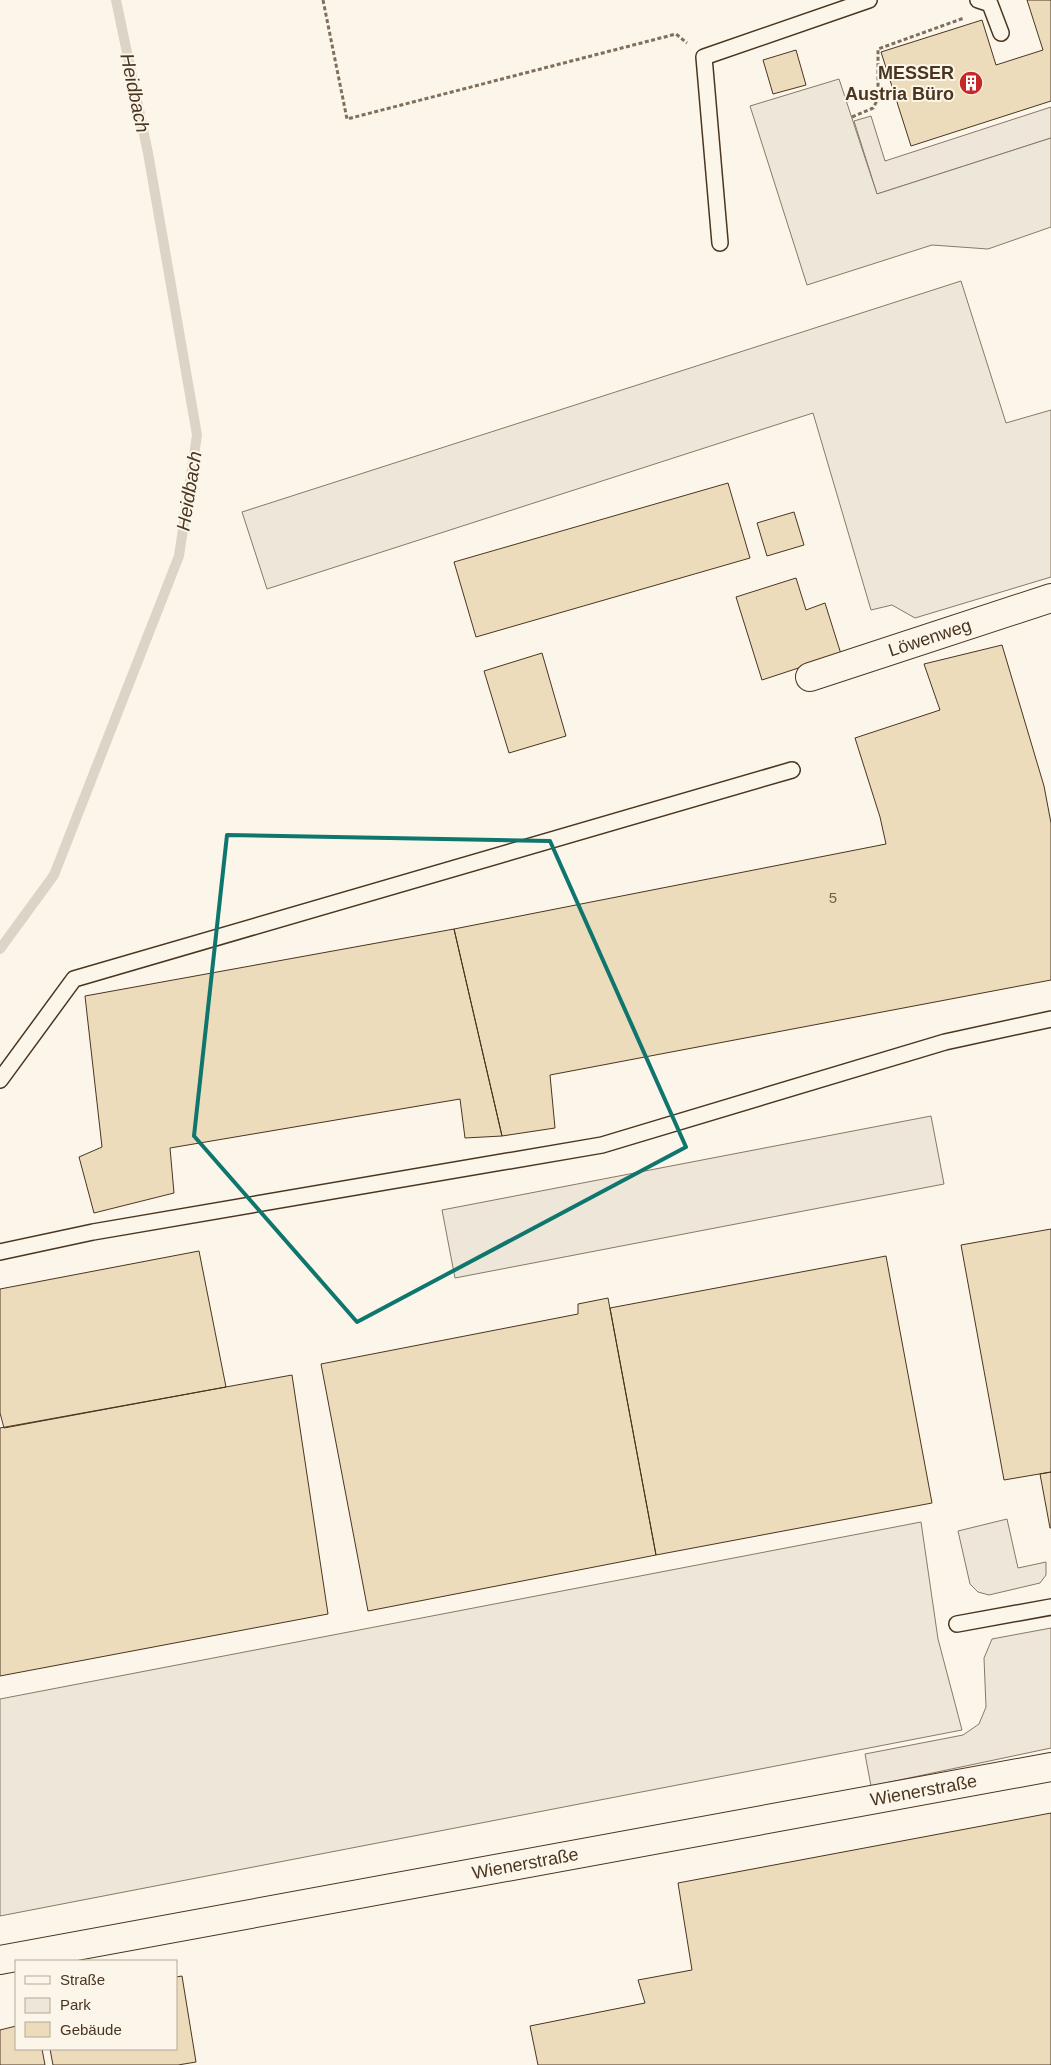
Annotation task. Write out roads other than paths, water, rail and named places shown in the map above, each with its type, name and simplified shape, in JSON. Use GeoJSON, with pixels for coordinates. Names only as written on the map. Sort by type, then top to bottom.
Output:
{"type":"FeatureCollection","features":[{"type":"Feature","properties":{"kind":"street","name":"Löwenweg"},"geometry":{"type":"LineString","coordinates":[[810,677],[1051,598]]}},
{"type":"Feature","properties":{"kind":"street","name":"Wienerstraße"},"geometry":{"type":"LineString","coordinates":[[0,1960],[1051,1767]]}},
{"type":"Feature","properties":{"kind":"lane"},"geometry":{"type":"LineString","coordinates":[[720,243],[704,58],[869,0]]}},
{"type":"Feature","properties":{"kind":"lane"},"geometry":{"type":"LineString","coordinates":[[978,0],[990,4],[1001,33]]}},
{"type":"Feature","properties":{"kind":"lane"},"geometry":{"type":"LineString","coordinates":[[0,1080],[74,979],[792,770]]}},
{"type":"Feature","properties":{"kind":"lane"},"geometry":{"type":"LineString","coordinates":[[0,1252],[102,1230],[602,1144],[945,1042],[1051,1019]]}},
{"type":"Feature","properties":{"kind":"lane"},"geometry":{"type":"LineString","coordinates":[[957,1624],[1051,1607]]}},
{"type":"Feature","properties":{"kind":"waterway","name":"Heidbach"},"geometry":{"type":"LineString","coordinates":[[0,949],[54,875],[179,556],[197,435],[148,153],[116,0]]}},
{"type":"Feature","properties":{"kind":"place","name":"MESSER Austria Büro"},"geometry":{"type":"Point","coordinates":[971,83]}}]}
